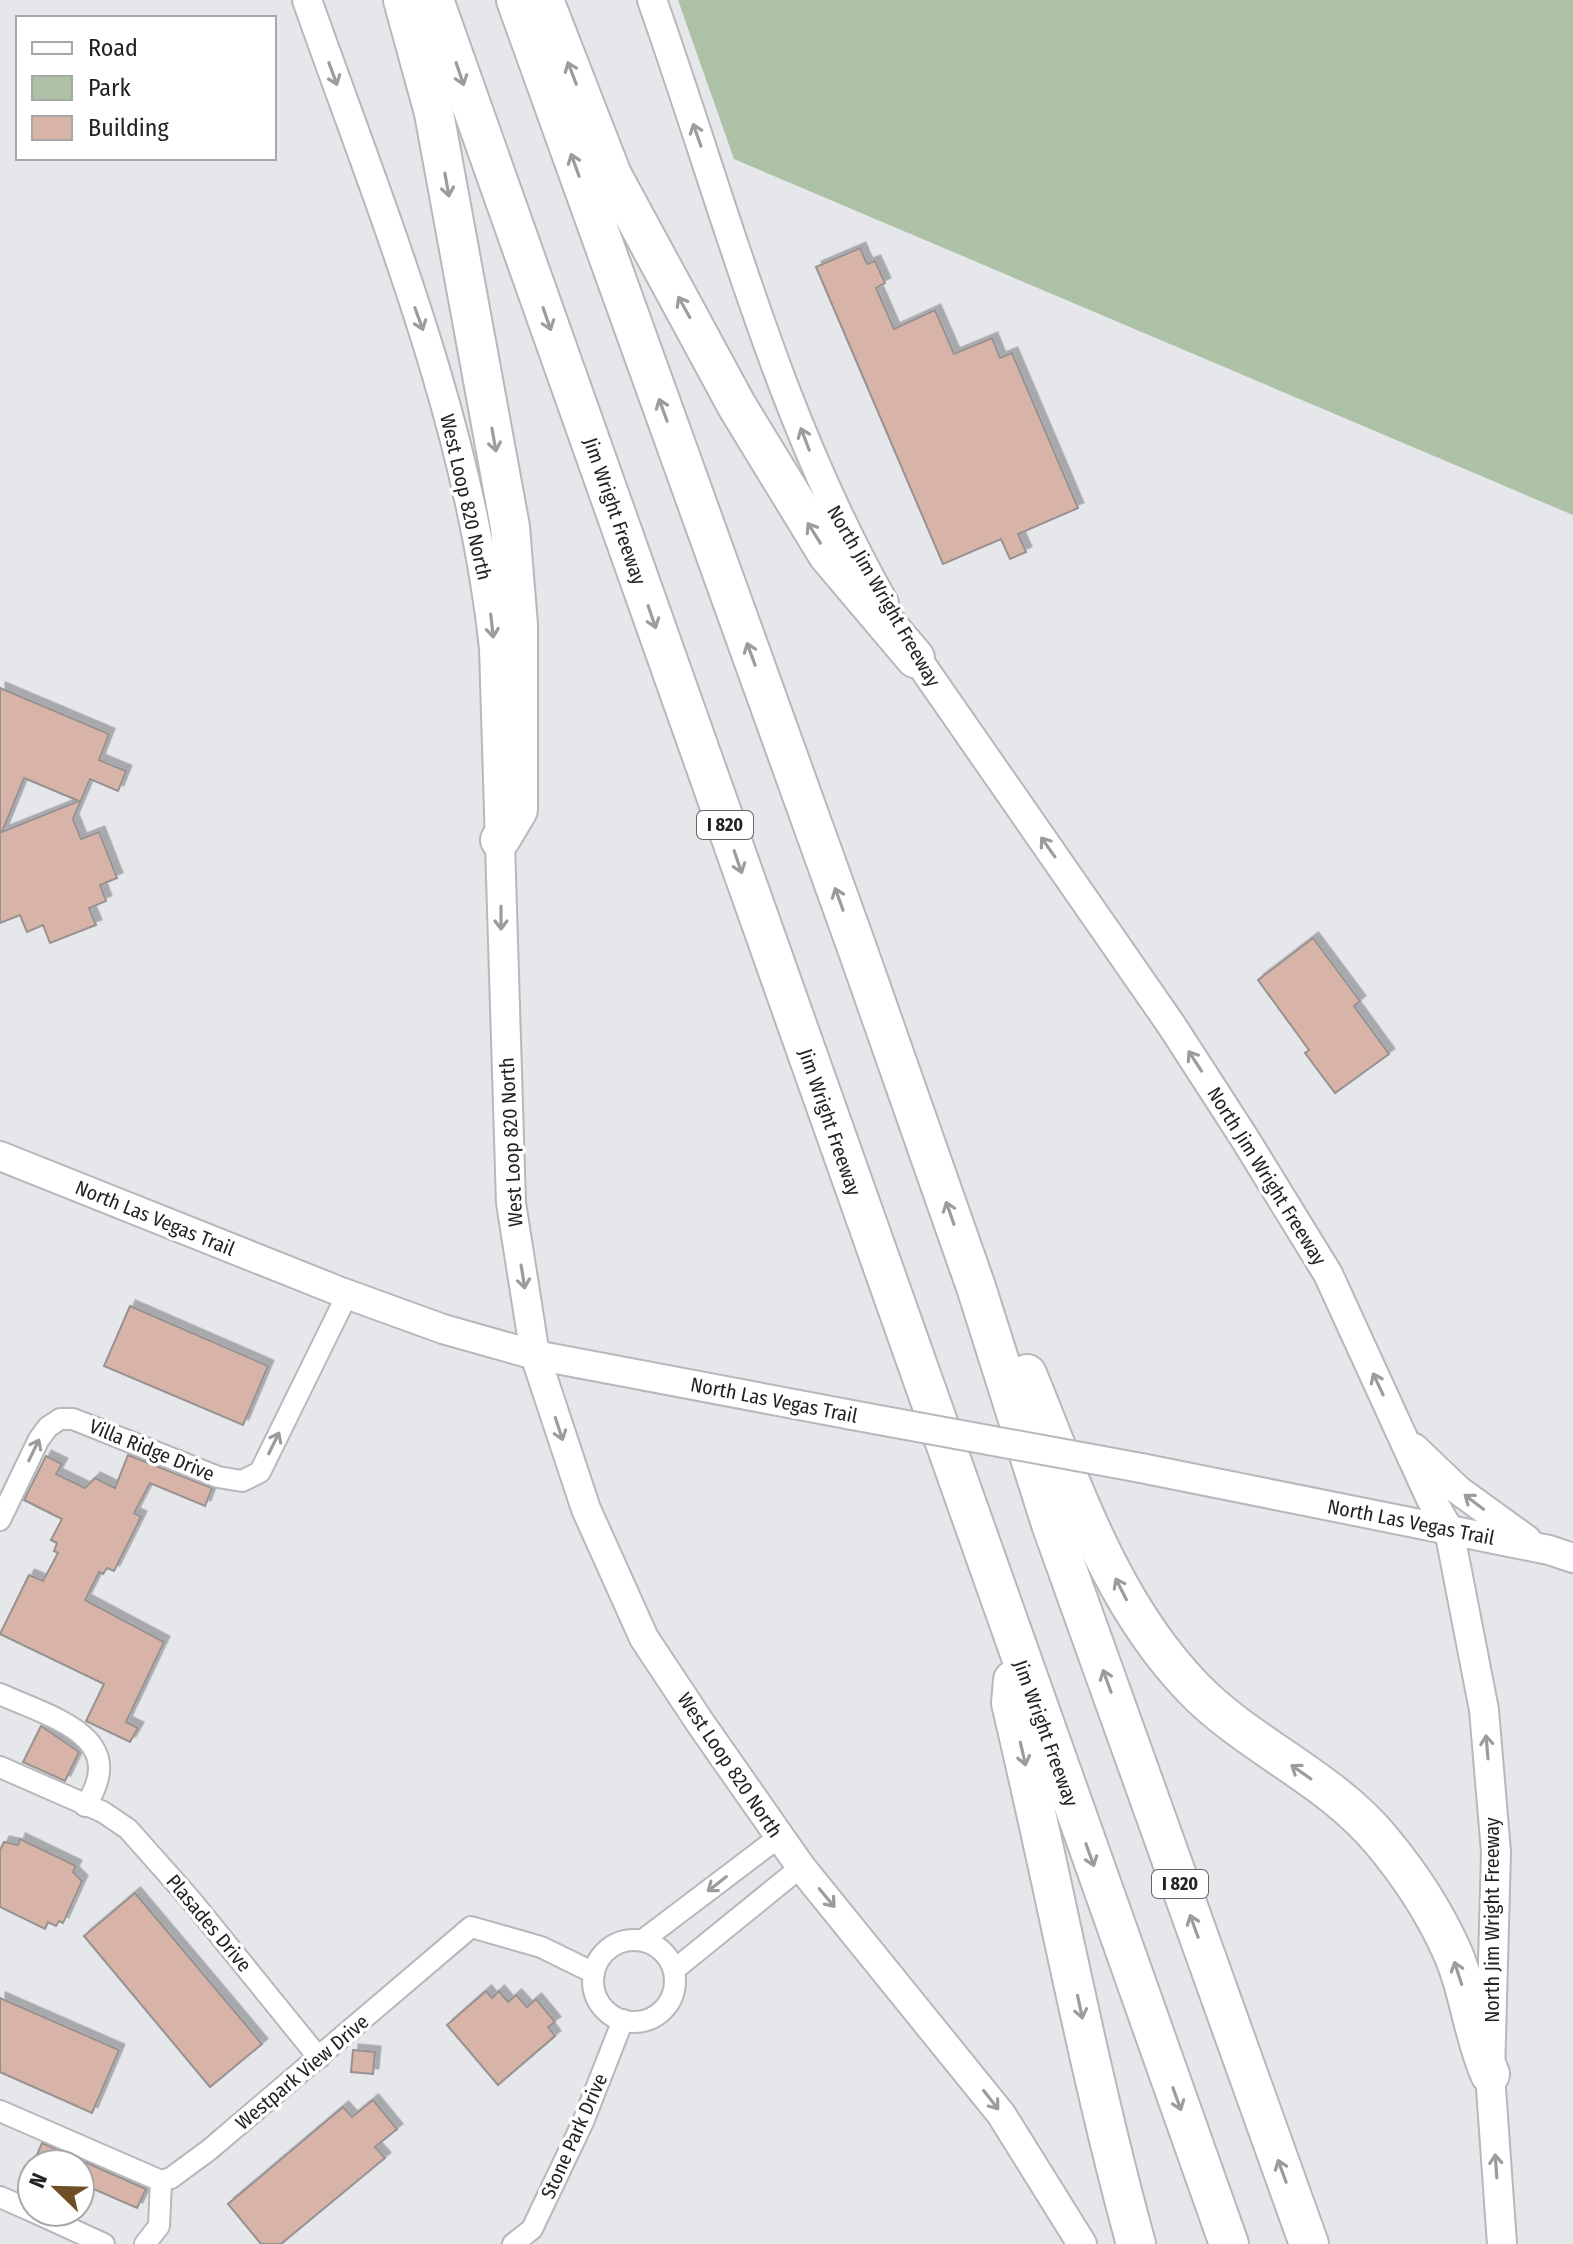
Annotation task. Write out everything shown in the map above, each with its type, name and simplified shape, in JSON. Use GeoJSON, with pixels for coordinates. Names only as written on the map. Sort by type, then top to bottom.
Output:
{"type":"FeatureCollection","features":[{"type":"Feature","properties":{"kind":"highway"},"geometry":{"type":"LineString","coordinates":[[403,0],[434,113],[510,527],[518,625],[518,810],[500,840]]}},
{"type":"Feature","properties":{"kind":"highway","name":"Jim Wright Freeway"},"geometry":{"type":"LineString","coordinates":[[434,0],[1229,2244]]}},
{"type":"Feature","properties":{"kind":"highway","name":"I 820"},"geometry":{"type":"LineString","coordinates":[[516,0],[976,1287],[1051,1524],[1309,2244]]}},
{"type":"Feature","properties":{"kind":"highway"},"geometry":{"type":"LineString","coordinates":[[544,0],[612,175],[737,406],[828,555],[915,658]]}},
{"type":"Feature","properties":{"kind":"highway"},"geometry":{"type":"LineString","coordinates":[[976,1287],[1000,1308],[1090,1529],[1141,1626],[1202,1696],[1230,1721],[1343,1802],[1381,1839],[1450,1947],[1476,2041],[1490,2074]]}},
{"type":"Feature","properties":{"kind":"highway"},"geometry":{"type":"LineString","coordinates":[[1016,1649],[1011,1703],[1054,1886],[1107,2138],[1136,2244]]}},
{"type":"Feature","properties":{"kind":"main road","name":"West Loop 820 North"},"geometry":{"type":"LineString","coordinates":[[307,0],[434,359],[486,570],[494,648],[511,1203],[535,1355],[586,1509],[644,1638],[801,1867],[884,1965],[1001,2114],[1082,2244]]}},
{"type":"Feature","properties":{"kind":"main road","name":"North Jim Wright Freeway"},"geometry":{"type":"LineString","coordinates":[[652,0],[770,349],[823,486],[915,658],[1172,1026],[1328,1274],[1402,1437],[1449,1530],[1484,1710],[1496,1852],[1490,2074],[1502,2244]]}},
{"type":"Feature","properties":{"kind":"main road","name":"North Las Vegas Trail"},"geometry":{"type":"LineString","coordinates":[[0,1156],[347,1295],[443,1329],[535,1355],[1141,1468],[1538,1548],[1573,1558]]}},
{"type":"Feature","properties":{"kind":"main road"},"geometry":{"type":"LineString","coordinates":[[1402,1437],[1458,1490],[1538,1548]]}},
{"type":"Feature","properties":{"kind":"street","name":"Villa Ridge Drive"},"geometry":{"type":"LineString","coordinates":[[0,1520],[39,1439],[48,1427],[60,1419],[85,1422],[218,1477],[242,1481],[260,1472],[347,1295]]}},
{"type":"Feature","properties":{"kind":"street"},"geometry":{"type":"LineString","coordinates":[[0,1694],[75,1729],[96,1748],[99,1770],[94,1792],[85,1806]]}},
{"type":"Feature","properties":{"kind":"street","name":"Plasades Drive"},"geometry":{"type":"LineString","coordinates":[[0,1767],[103,1812],[128,1829],[191,1900],[319,2058]]}},
{"type":"Feature","properties":{"kind":"street"},"geometry":{"type":"LineString","coordinates":[[643,1940],[662,1951],[674,1970],[675,1982],[667,2005],[648,2019],[623,2020],[612,2015],[597,1997],[594,1973],[607,1951],[617,1944],[643,1940],[779,1837]]}},
{"type":"Feature","properties":{"kind":"street"},"geometry":{"type":"LineString","coordinates":[[674,1970],[801,1867]]}},
{"type":"Feature","properties":{"kind":"street","name":"Westpark View Drive"},"geometry":{"type":"LineString","coordinates":[[161,2181],[171,2178],[209,2150],[471,1927],[541,1947],[594,1973]]}},
{"type":"Feature","properties":{"kind":"street","name":"Stone Park Drive"},"geometry":{"type":"LineString","coordinates":[[513,2244],[532,2229],[583,2122],[623,2020]]}},
{"type":"Feature","properties":{"kind":"street"},"geometry":{"type":"LineString","coordinates":[[0,2111],[161,2181],[159,2226],[145,2244]]}},
{"type":"Feature","properties":{"kind":"street"},"geometry":{"type":"LineString","coordinates":[[68,2228],[104,2244]]}},
{"type":"Feature","properties":{"kind":"green space"},"geometry":{"type":"Polygon","coordinates":[[[678,0],[1573,0],[1573,515],[734,159],[678,0]]]}},
{"type":"Feature","properties":{"kind":"building"},"geometry":{"type":"Polygon","coordinates":[[[860,248],[867,264],[875,261],[885,283],[876,288],[894,329],[935,310],[954,354],[992,338],[1000,358],[1012,353],[1078,508],[1018,534],[1026,552],[1010,559],[1001,539],[943,564],[816,267],[860,248]]]}},
{"type":"Feature","properties":{"kind":"building"},"geometry":{"type":"Polygon","coordinates":[[[0,688],[109,734],[99,760],[126,771],[118,791],[90,779],[73,819],[81,839],[99,832],[117,878],[100,885],[106,901],[89,908],[96,925],[50,943],[43,925],[27,932],[20,915],[0,923],[0,688]],[[24,778],[2,832],[79,801],[24,778]]]}},
{"type":"Feature","properties":{"kind":"building"},"geometry":{"type":"Polygon","coordinates":[[[1313,938],[1360,1001],[1354,1006],[1389,1054],[1335,1093],[1305,1053],[1309,1050],[1258,980],[1313,938]]]}},
{"type":"Feature","properties":{"kind":"building"},"geometry":{"type":"Polygon","coordinates":[[[130,1306],[268,1366],[243,1425],[104,1366],[130,1306]]]}},
{"type":"Feature","properties":{"kind":"building"},"geometry":{"type":"Polygon","coordinates":[[[128,1455],[212,1488],[205,1506],[150,1483],[134,1513],[141,1517],[114,1571],[107,1568],[103,1574],[99,1572],[85,1600],[164,1642],[126,1722],[138,1728],[130,1742],[86,1721],[104,1684],[0,1634],[29,1575],[43,1581],[58,1553],[54,1551],[57,1543],[51,1540],[62,1519],[24,1500],[46,1456],[62,1464],[56,1474],[85,1488],[95,1478],[115,1488],[128,1455]]]}},
{"type":"Feature","properties":{"kind":"building"},"geometry":{"type":"Polygon","coordinates":[[[41,1726],[79,1752],[65,1781],[23,1762],[41,1726]]]}},
{"type":"Feature","properties":{"kind":"building"},"geometry":{"type":"Polygon","coordinates":[[[20,1839],[76,1866],[73,1872],[82,1881],[63,1923],[59,1921],[56,1926],[48,1922],[45,1929],[0,1907],[0,1850],[4,1842],[18,1845],[20,1839]]]}},
{"type":"Feature","properties":{"kind":"building"},"geometry":{"type":"Polygon","coordinates":[[[135,1893],[262,2044],[210,2087],[84,1936],[135,1893]]]}},
{"type":"Feature","properties":{"kind":"building"},"geometry":{"type":"Polygon","coordinates":[[[486,1991],[492,1998],[499,1991],[508,2002],[516,1995],[527,2007],[536,1999],[555,2022],[548,2027],[555,2036],[498,2085],[447,2025],[486,1991]]]}},
{"type":"Feature","properties":{"kind":"building"},"geometry":{"type":"Polygon","coordinates":[[[0,1998],[119,2050],[92,2113],[0,2072],[0,1998]]]}},
{"type":"Feature","properties":{"kind":"building"},"geometry":{"type":"Polygon","coordinates":[[[353,2050],[375,2052],[373,2074],[351,2072],[353,2050]]]}},
{"type":"Feature","properties":{"kind":"building"},"geometry":{"type":"Polygon","coordinates":[[[373,2100],[397,2129],[375,2147],[385,2158],[281,2244],[261,2244],[228,2204],[343,2107],[352,2117],[373,2100]]]}},
{"type":"Feature","properties":{"kind":"building"},"geometry":{"type":"Polygon","coordinates":[[[96,2167],[146,2189],[137,2208],[96,2190],[96,2167]]]}}]}
